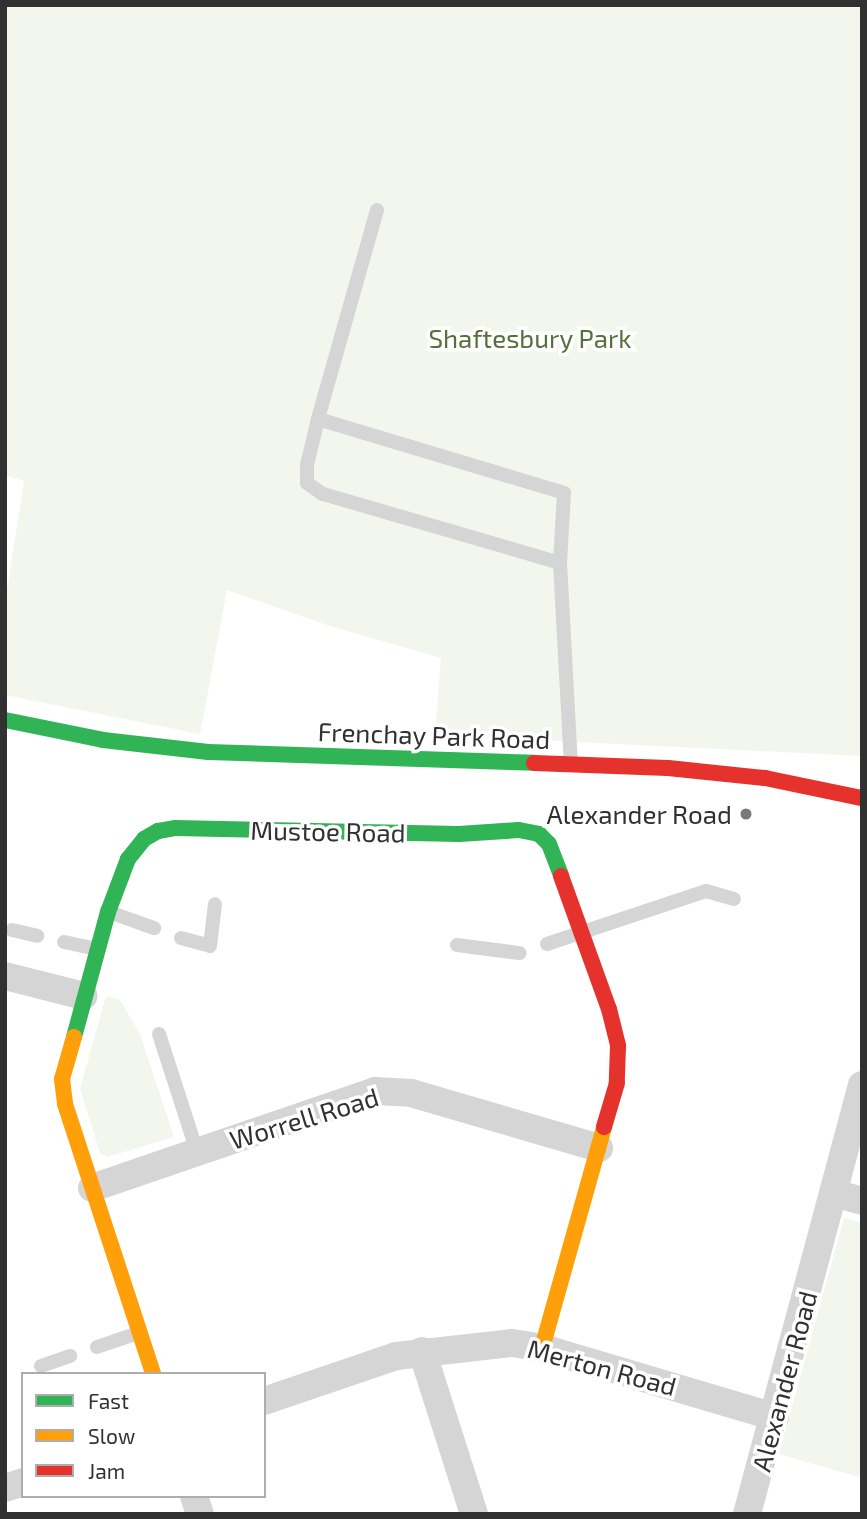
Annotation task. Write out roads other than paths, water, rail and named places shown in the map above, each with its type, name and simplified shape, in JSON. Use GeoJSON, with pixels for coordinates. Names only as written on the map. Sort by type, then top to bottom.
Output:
{"type":"FeatureCollection","features":[{"type":"Feature","properties":{"kind":"street","name":"Frenchay Park Road"},"geometry":{"type":"LineString","coordinates":[[5,720],[103,740],[208,752],[668,768],[765,778],[862,798]]}},
{"type":"Feature","properties":{"kind":"street","name":"Mustoe Road"},"geometry":{"type":"LineString","coordinates":[[152,1372],[61,1092],[83,996],[108,912],[132,850],[144,839],[165,829],[459,834],[519,830],[539,834],[551,848],[582,932],[618,1046],[617,1083],[542,1348]]}},
{"type":"Feature","properties":{"kind":"street"},"geometry":{"type":"LineString","coordinates":[[5,976],[83,996]]}},
{"type":"Feature","properties":{"kind":"street","name":"Alexander Road"},"geometry":{"type":"LineString","coordinates":[[747,1514],[862,1085]]}},
{"type":"Feature","properties":{"kind":"street","name":"Worrell Road"},"geometry":{"type":"LineString","coordinates":[[92,1188],[375,1091],[411,1093],[599,1148]]}},
{"type":"Feature","properties":{"kind":"street"},"geometry":{"type":"LineString","coordinates":[[833,1193],[862,1201]]}},
{"type":"Feature","properties":{"kind":"street","name":"Merton Road"},"geometry":{"type":"LineString","coordinates":[[266,1400],[396,1356],[512,1343],[542,1348],[775,1417]]}},
{"type":"Feature","properties":{"kind":"street"},"geometry":{"type":"LineString","coordinates":[[422,1351],[474,1514]]}},
{"type":"Feature","properties":{"kind":"lane"},"geometry":{"type":"LineString","coordinates":[[377,211],[317,419],[307,465],[307,483],[324,494],[560,563]]}},
{"type":"Feature","properties":{"kind":"lane"},"geometry":{"type":"LineString","coordinates":[[317,419],[564,494],[560,563],[571,764]]}},
{"type":"Feature","properties":{"kind":"lane"},"geometry":{"type":"LineString","coordinates":[[547,944],[706,891],[734,899]]}},
{"type":"Feature","properties":{"kind":"lane"},"geometry":{"type":"LineString","coordinates":[[181,938],[210,946],[215,904]]}},
{"type":"Feature","properties":{"kind":"lane"},"geometry":{"type":"LineString","coordinates":[[108,912],[154,928]]}},
{"type":"Feature","properties":{"kind":"lane"},"geometry":{"type":"LineString","coordinates":[[12,930],[37,936]]}},
{"type":"Feature","properties":{"kind":"lane"},"geometry":{"type":"LineString","coordinates":[[64,942],[97,950]]}},
{"type":"Feature","properties":{"kind":"lane"},"geometry":{"type":"LineString","coordinates":[[457,945],[519,953]]}},
{"type":"Feature","properties":{"kind":"lane"},"geometry":{"type":"LineString","coordinates":[[159,1034],[197,1152]]}},
{"type":"Feature","properties":{"kind":"lane"},"geometry":{"type":"LineString","coordinates":[[97,1347],[140,1332]]}},
{"type":"Feature","properties":{"kind":"lane"},"geometry":{"type":"LineString","coordinates":[[41,1366],[70,1356]]}},
{"type":"Feature","properties":{"kind":"place","name":"Alexander Road"},"geometry":{"type":"Point","coordinates":[746,814]}},
{"type":"Feature","properties":{"kind":"park label","name":"Shaftesbury Park"},"geometry":{"type":"Point","coordinates":[530,338]}}]}
